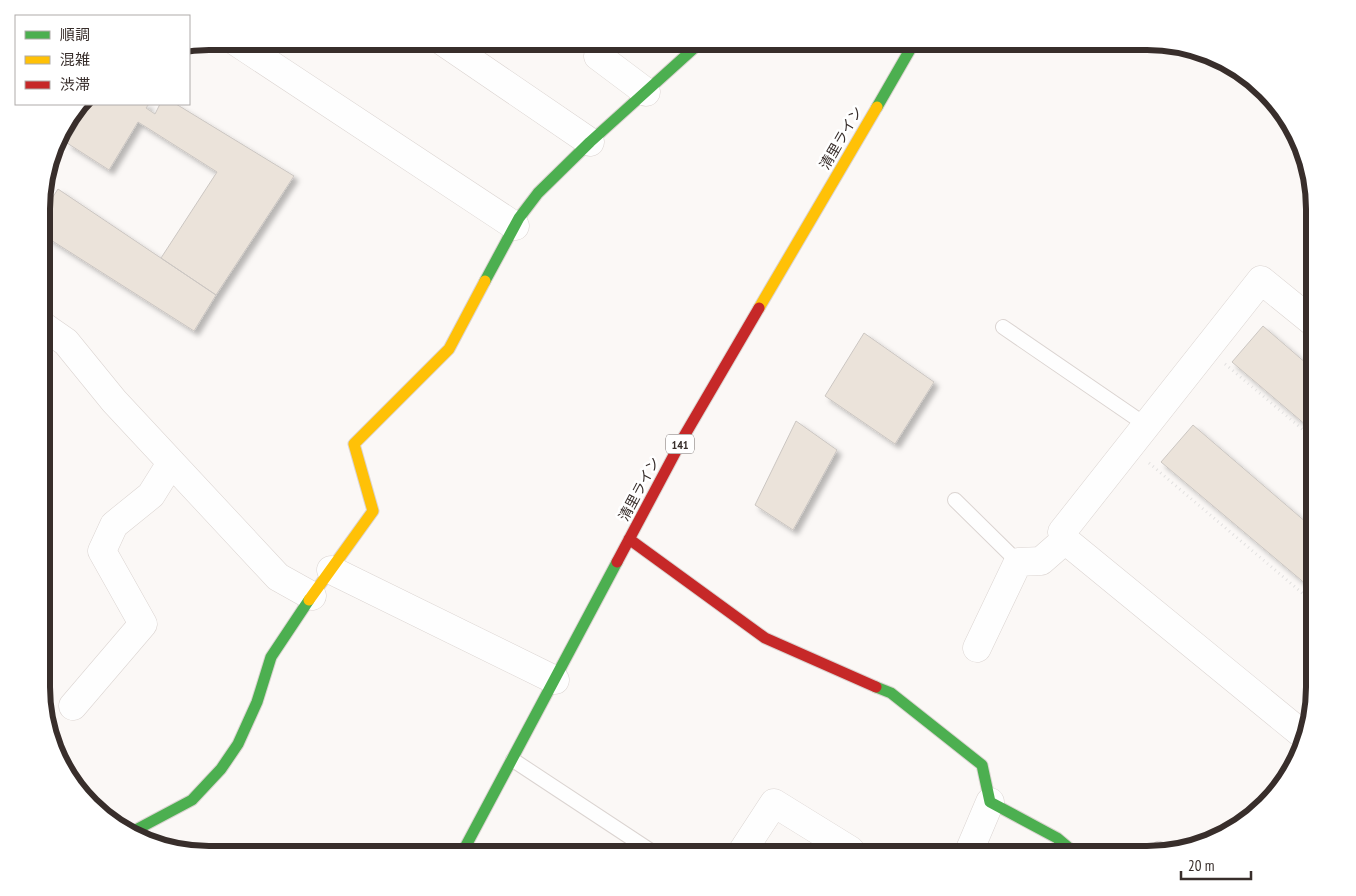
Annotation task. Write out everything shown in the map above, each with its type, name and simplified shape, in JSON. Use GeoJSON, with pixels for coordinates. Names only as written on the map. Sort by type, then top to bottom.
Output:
{"type":"FeatureCollection","features":[{"type":"Feature","properties":{"kind":"main road"},"geometry":{"type":"LineString","coordinates":[[137,829],[192,800],[221,769],[238,744],[257,702],[271,657],[372,511],[354,444],[449,349],[515,226],[538,193],[590,142],[692,50]]}},
{"type":"Feature","properties":{"kind":"main road","name":"清里ライン"},"geometry":{"type":"LineString","coordinates":[[466,846],[628,539],[684,438],[910,50]]}},
{"type":"Feature","properties":{"kind":"main road"},"geometry":{"type":"LineString","coordinates":[[628,539],[765,638],[891,693],[982,766],[990,802],[1057,838],[1066,846]]}},
{"type":"Feature","properties":{"kind":"street"},"geometry":{"type":"LineString","coordinates":[[249,50],[515,226]]}},
{"type":"Feature","properties":{"kind":"street"},"geometry":{"type":"LineString","coordinates":[[455,50],[590,142]]}},
{"type":"Feature","properties":{"kind":"street"},"geometry":{"type":"LineString","coordinates":[[602,50],[598,56],[646,92]]}},
{"type":"Feature","properties":{"kind":"street"},"geometry":{"type":"LineString","coordinates":[[1300,732],[1065,540],[1062,532],[1260,280],[1306,312]]}},
{"type":"Feature","properties":{"kind":"street"},"geometry":{"type":"LineString","coordinates":[[50,331],[66,342],[114,401],[278,577],[312,596]]}},
{"type":"Feature","properties":{"kind":"street"},"geometry":{"type":"LineString","coordinates":[[73,706],[143,624],[102,551],[114,525],[151,495],[171,463]]}},
{"type":"Feature","properties":{"kind":"street"},"geometry":{"type":"LineString","coordinates":[[977,648],[1018,562],[1041,561],[1065,540]]}},
{"type":"Feature","properties":{"kind":"street"},"geometry":{"type":"LineString","coordinates":[[331,570],[555,680]]}},
{"type":"Feature","properties":{"kind":"street"},"geometry":{"type":"LineString","coordinates":[[971,846],[990,802]]}},
{"type":"Feature","properties":{"kind":"street"},"geometry":{"type":"LineString","coordinates":[[745,846],[774,803],[844,846]]}},
{"type":"Feature","properties":{"kind":"lane"},"geometry":{"type":"LineString","coordinates":[[1003,327],[1146,425]]}},
{"type":"Feature","properties":{"kind":"lane"},"geometry":{"type":"LineString","coordinates":[[955,500],[1018,562]]}},
{"type":"Feature","properties":{"kind":"lane"},"geometry":{"type":"LineString","coordinates":[[513,760],[643,846]]}},
{"type":"Feature","properties":{"kind":"path"},"geometry":{"type":"LineString","coordinates":[[1207,348],[1306,432]]}},
{"type":"Feature","properties":{"kind":"path"},"geometry":{"type":"LineString","coordinates":[[1130,447],[1306,596]]}},
{"type":"Feature","properties":{"kind":"building"},"geometry":{"type":"Polygon","coordinates":[[[89,105],[148,105],[146,108],[155,114],[160,105],[178,105],[294,176],[216,295],[161,258],[217,172],[138,122],[109,170],[67,143],[89,105]]]}},
{"type":"Feature","properties":{"kind":"building"},"geometry":{"type":"Polygon","coordinates":[[[58,189],[216,295],[194,331],[50,239],[50,201],[58,189]]]}},
{"type":"Feature","properties":{"kind":"building"},"geometry":{"type":"Polygon","coordinates":[[[1263,326],[1306,363],[1306,425],[1232,362],[1263,326]]]}},
{"type":"Feature","properties":{"kind":"building"},"geometry":{"type":"Polygon","coordinates":[[[864,333],[934,382],[895,444],[825,396],[864,333]]]}},
{"type":"Feature","properties":{"kind":"building"},"geometry":{"type":"Polygon","coordinates":[[[796,421],[837,450],[793,530],[755,505],[796,421]]]}},
{"type":"Feature","properties":{"kind":"building"},"geometry":{"type":"Polygon","coordinates":[[[1193,425],[1306,522],[1306,584],[1161,462],[1193,425]]]}},
{"type":"Feature","properties":{"kind":"traffic: fast"},"geometry":{"type":"LineString","coordinates":[[485,281],[519,218],[538,193],[590,142],[692,50]]}},
{"type":"Feature","properties":{"kind":"traffic: fast"},"geometry":{"type":"LineString","coordinates":[[877,107],[910,50]]}},
{"type":"Feature","properties":{"kind":"traffic: fast"},"geometry":{"type":"LineString","coordinates":[[466,846],[617,562]]}},
{"type":"Feature","properties":{"kind":"traffic: fast"},"geometry":{"type":"LineString","coordinates":[[137,829],[192,800],[221,769],[238,744],[257,702],[271,657],[309,600]]}},
{"type":"Feature","properties":{"kind":"traffic: fast"},"geometry":{"type":"LineString","coordinates":[[876,687],[891,693],[982,765],[990,802],[1057,838],[1066,846]]}},
{"type":"Feature","properties":{"kind":"traffic: slow"},"geometry":{"type":"LineString","coordinates":[[759,308],[877,107]]}},
{"type":"Feature","properties":{"kind":"traffic: slow"},"geometry":{"type":"LineString","coordinates":[[309,600],[373,511],[354,444],[449,349],[485,281]]}},
{"type":"Feature","properties":{"kind":"traffic: jam"},"geometry":{"type":"LineString","coordinates":[[617,562],[683,438],[759,308]]}},
{"type":"Feature","properties":{"kind":"traffic: jam"},"geometry":{"type":"LineString","coordinates":[[629,539],[765,638],[876,687]]}}]}
